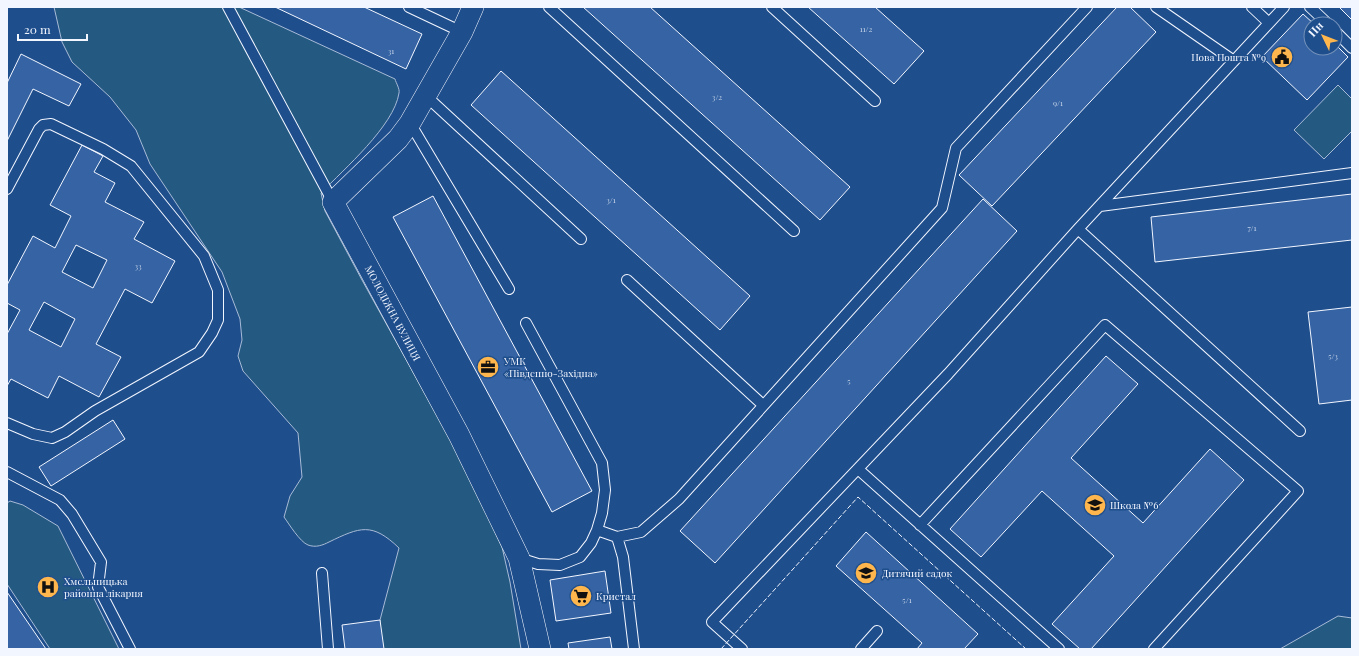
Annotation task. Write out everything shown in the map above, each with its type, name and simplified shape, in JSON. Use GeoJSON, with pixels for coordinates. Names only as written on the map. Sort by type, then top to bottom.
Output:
{"type":"FeatureCollection","features":[{"type":"Feature","properties":{"kind":"street"},"geometry":{"type":"LineString","coordinates":[[333,202],[398,139],[410,123],[462,32],[473,7]]}},
{"type":"Feature","properties":{"kind":"street","name":"МОЛОДІЖНА ВУЛИЦЯ"},"geometry":{"type":"LineString","coordinates":[[333,202],[459,435],[519,558],[540,649]]}},
{"type":"Feature","properties":{"kind":"lane"},"geometry":{"type":"LineString","coordinates":[[228,7],[333,202]]}},
{"type":"Feature","properties":{"kind":"lane"},"geometry":{"type":"LineString","coordinates":[[409,7],[462,32]]}},
{"type":"Feature","properties":{"kind":"lane"},"geometry":{"type":"LineString","coordinates":[[549,7],[794,231]]}},
{"type":"Feature","properties":{"kind":"lane"},"geometry":{"type":"LineString","coordinates":[[772,7],[875,101]]}},
{"type":"Feature","properties":{"kind":"lane"},"geometry":{"type":"LineString","coordinates":[[597,530],[617,537],[641,532],[679,499],[942,208],[956,148],[1087,7]]}},
{"type":"Feature","properties":{"kind":"lane"},"geometry":{"type":"LineString","coordinates":[[1156,7],[1234,61]]}},
{"type":"Feature","properties":{"kind":"lane"},"geometry":{"type":"LineString","coordinates":[[1252,7],[1269,23]]}},
{"type":"Feature","properties":{"kind":"lane"},"geometry":{"type":"LineString","coordinates":[[742,649],[712,622],[948,374],[1078,229],[1284,7]]}},
{"type":"Feature","properties":{"kind":"lane"},"geometry":{"type":"LineString","coordinates":[[1310,7],[1320,16]]}},
{"type":"Feature","properties":{"kind":"lane"},"geometry":{"type":"LineString","coordinates":[[1343,39],[1352,48]]}},
{"type":"Feature","properties":{"kind":"lane"},"geometry":{"type":"LineString","coordinates":[[426,96],[581,239]]}},
{"type":"Feature","properties":{"kind":"lane"},"geometry":{"type":"LineString","coordinates":[[410,123],[509,289]]}},
{"type":"Feature","properties":{"kind":"lane"},"geometry":{"type":"LineString","coordinates":[[7,189],[39,129],[43,125],[51,124],[103,149],[131,166],[204,256],[218,290],[218,320],[212,333],[199,352],[95,411],[65,432],[52,438],[33,434],[7,423]]}},
{"type":"Feature","properties":{"kind":"lane"},"geometry":{"type":"LineString","coordinates":[[1100,206],[1352,173]]}},
{"type":"Feature","properties":{"kind":"lane"},"geometry":{"type":"LineString","coordinates":[[1078,229],[1300,431]]}},
{"type":"Feature","properties":{"kind":"lane"},"geometry":{"type":"LineString","coordinates":[[627,280],[763,405]]}},
{"type":"Feature","properties":{"kind":"lane"},"geometry":{"type":"LineString","coordinates":[[519,558],[538,564],[560,564],[580,557],[591,543],[597,530],[602,513],[605,490],[602,463],[526,323]]}},
{"type":"Feature","properties":{"kind":"lane"},"geometry":{"type":"LineString","coordinates":[[920,525],[1105,325],[1298,491],[1154,649]]}},
{"type":"Feature","properties":{"kind":"lane"},"geometry":{"type":"LineString","coordinates":[[858,469],[1058,649]]}},
{"type":"Feature","properties":{"kind":"lane"},"geometry":{"type":"LineString","coordinates":[[7,472],[60,500],[72,514],[101,562],[98,587],[130,649]]}},
{"type":"Feature","properties":{"kind":"lane"},"geometry":{"type":"LineString","coordinates":[[617,537],[623,557],[634,649]]}},
{"type":"Feature","properties":{"kind":"lane"},"geometry":{"type":"LineString","coordinates":[[322,573],[328,649]]}},
{"type":"Feature","properties":{"kind":"lane"},"geometry":{"type":"LineString","coordinates":[[861,649],[877,631]]}},
{"type":"Feature","properties":{"kind":"shaded area"},"geometry":{"type":"Polygon","coordinates":[[[54,7],[239,7],[395,79],[399,93],[395,106],[388,119],[367,146],[321,193],[325,211],[465,466],[502,547],[510,582],[521,649],[380,649],[380,620],[399,548],[381,534],[366,530],[358,530],[317,546],[308,545],[298,537],[284,517],[290,496],[302,477],[298,433],[243,371],[238,356],[242,340],[240,319],[222,272],[150,164],[136,130],[110,97],[72,62],[62,42],[54,7]]]}},
{"type":"Feature","properties":{"kind":"shaded area"},"geometry":{"type":"Polygon","coordinates":[[[1338,85],[1352,99],[1352,131],[1324,159],[1294,130],[1338,85]]]}},
{"type":"Feature","properties":{"kind":"shaded area","name":"Хмельницька районна лікарня"},"geometry":{"type":"Polygon","coordinates":[[[10,501],[23,505],[58,526],[119,649],[50,649],[7,584],[7,503],[10,501]]]}},
{"type":"Feature","properties":{"kind":"shaded area"},"geometry":{"type":"Polygon","coordinates":[[[1338,616],[1352,618],[1352,649],[1280,649],[1338,616]]]}},
{"type":"Feature","properties":{"kind":"building"},"geometry":{"type":"Polygon","coordinates":[[[275,7],[364,7],[422,34],[406,69],[275,7]]]}},
{"type":"Feature","properties":{"kind":"building"},"geometry":{"type":"Polygon","coordinates":[[[583,7],[650,7],[850,187],[820,220],[583,7]]]}},
{"type":"Feature","properties":{"kind":"building"},"geometry":{"type":"Polygon","coordinates":[[[808,7],[875,7],[924,51],[894,84],[808,7]]]}},
{"type":"Feature","properties":{"kind":"building"},"geometry":{"type":"Polygon","coordinates":[[[1117,7],[1130,7],[1156,32],[992,206],[959,175],[1117,7]]]}},
{"type":"Feature","properties":{"kind":"building"},"geometry":{"type":"Polygon","coordinates":[[[1339,7],[1352,7],[1352,20],[1339,7]]]}},
{"type":"Feature","properties":{"kind":"building"},"geometry":{"type":"Polygon","coordinates":[[[1303,14],[1305,16],[1303,16],[1303,56],[1343,56],[1343,52],[1348,57],[1307,100],[1262,57],[1303,14]]]}},
{"type":"Feature","properties":{"kind":"building"},"geometry":{"type":"Polygon","coordinates":[[[21,54],[81,84],[69,106],[33,89],[7,141],[7,83],[21,54]]]}},
{"type":"Feature","properties":{"kind":"building"},"geometry":{"type":"Polygon","coordinates":[[[501,71],[750,296],[720,330],[471,105],[501,71]]]}},
{"type":"Feature","properties":{"kind":"building"},"geometry":{"type":"Polygon","coordinates":[[[82,145],[103,156],[94,172],[115,183],[105,202],[144,222],[134,239],[175,261],[152,303],[125,289],[96,344],[121,357],[99,397],[59,376],[48,398],[11,379],[7,386],[7,334],[20,310],[7,303],[7,285],[33,236],[55,248],[71,216],[50,205],[82,145]],[[76,245],[62,272],[93,288],[107,260],[76,245]],[[44,302],[29,330],[61,347],[75,319],[44,302]]]}},
{"type":"Feature","properties":{"kind":"building"},"geometry":{"type":"Polygon","coordinates":[[[1352,194],[1352,240],[1155,262],[1151,217],[1352,194]]]}},
{"type":"Feature","properties":{"kind":"building"},"geometry":{"type":"Polygon","coordinates":[[[433,196],[592,491],[552,512],[393,217],[433,196]]]}},
{"type":"Feature","properties":{"kind":"building"},"geometry":{"type":"Polygon","coordinates":[[[983,199],[1017,231],[715,563],[680,531],[983,199]]]}},
{"type":"Feature","properties":{"kind":"building"},"geometry":{"type":"Polygon","coordinates":[[[1352,307],[1352,400],[1319,404],[1308,312],[1352,307]]]}},
{"type":"Feature","properties":{"kind":"building"},"geometry":{"type":"Polygon","coordinates":[[[1106,356],[1138,384],[1071,458],[1143,523],[1210,449],[1244,480],[1091,649],[1080,649],[1052,624],[1114,556],[1042,491],[981,557],[950,529],[1106,356]]]}},
{"type":"Feature","properties":{"kind":"building"},"geometry":{"type":"Polygon","coordinates":[[[113,420],[125,439],[51,486],[39,467],[113,420]]]}},
{"type":"Feature","properties":{"kind":"building"},"geometry":{"type":"Polygon","coordinates":[[[866,532],[978,634],[964,649],[917,649],[922,643],[836,566],[866,532]]]}},
{"type":"Feature","properties":{"kind":"building"},"geometry":{"type":"Polygon","coordinates":[[[605,571],[611,613],[556,621],[550,580],[605,571]]]}},
{"type":"Feature","properties":{"kind":"building"},"geometry":{"type":"Polygon","coordinates":[[[7,592],[46,649],[7,649],[7,592]]]}},
{"type":"Feature","properties":{"kind":"building"},"geometry":{"type":"Polygon","coordinates":[[[380,620],[384,649],[345,649],[342,625],[380,620]]]}},
{"type":"Feature","properties":{"kind":"building"},"geometry":{"type":"Polygon","coordinates":[[[610,637],[612,649],[569,649],[568,643],[610,637]]]}},
{"type":"Feature","properties":{"kind":"fence"},"geometry":{"type":"LineString","coordinates":[[721,649],[858,497],[1026,649]]}},
{"type":"Feature","properties":{"kind":"place","name":"Нова Пошта №9"},"geometry":{"type":"Point","coordinates":[1282,57]}},
{"type":"Feature","properties":{"kind":"place","name":"УМК «Південно-Західна»"},"geometry":{"type":"Point","coordinates":[488,367]}},
{"type":"Feature","properties":{"kind":"place","name":"Школа №6"},"geometry":{"type":"Point","coordinates":[1095,505]}},
{"type":"Feature","properties":{"kind":"place","name":"Дитячий садок"},"geometry":{"type":"Point","coordinates":[866,573]}},
{"type":"Feature","properties":{"kind":"place","name":"Хмельницька районна лікарня"},"geometry":{"type":"Point","coordinates":[48,587]}},
{"type":"Feature","properties":{"kind":"place","name":"Кристал"},"geometry":{"type":"Point","coordinates":[581,596]}}]}
